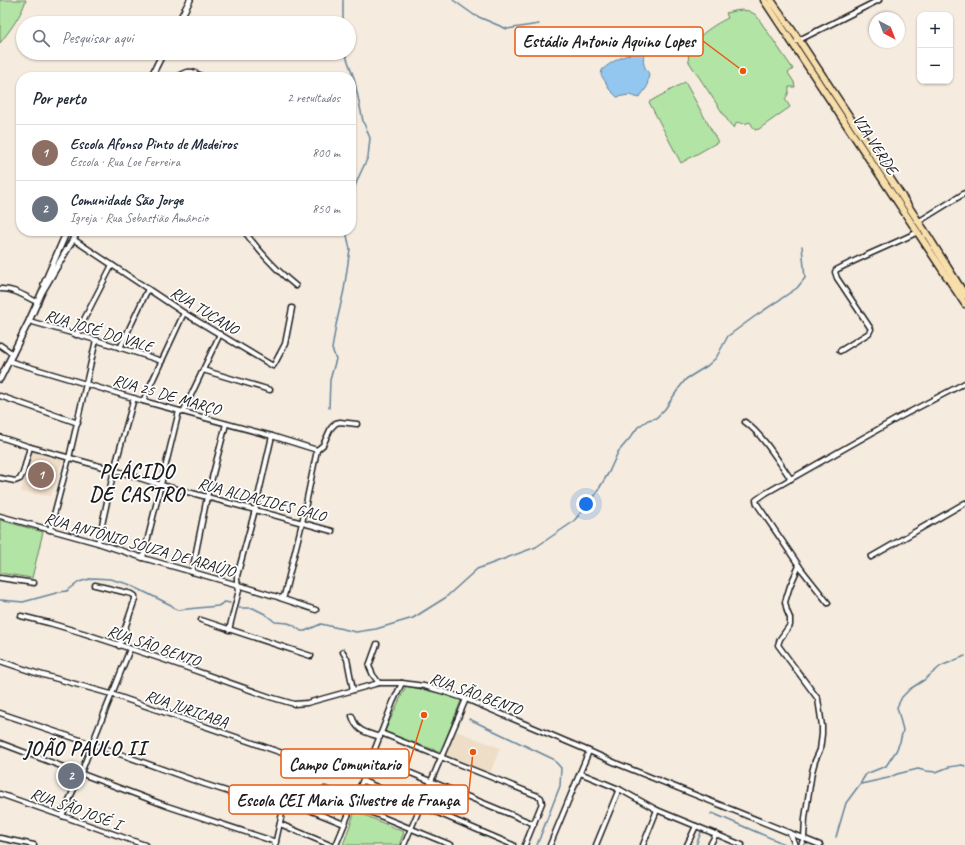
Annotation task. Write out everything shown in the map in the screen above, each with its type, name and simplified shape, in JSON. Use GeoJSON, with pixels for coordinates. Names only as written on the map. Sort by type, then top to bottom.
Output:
{"type":"FeatureCollection","features":[{"type":"Feature","properties":{"kind":"main road","name":"VIA VERDE"},"geometry":{"type":"LineString","coordinates":[[764,0],[796,42],[928,236],[965,295]]}},
{"type":"Feature","properties":{"kind":"main road","name":"VIA VERDE"},"geometry":{"type":"LineString","coordinates":[[771,0],[796,42],[965,304]]}},
{"type":"Feature","properties":{"kind":"street"},"geometry":{"type":"LineString","coordinates":[[182,16],[190,0]]}},
{"type":"Feature","properties":{"kind":"street"},"geometry":{"type":"LineString","coordinates":[[796,42],[879,0]]}},
{"type":"Feature","properties":{"kind":"street"},"geometry":{"type":"LineString","coordinates":[[154,72],[160,60]]}},
{"type":"Feature","properties":{"kind":"street"},"geometry":{"type":"LineString","coordinates":[[918,223],[965,193]]}},
{"type":"Feature","properties":{"kind":"street"},"geometry":{"type":"LineString","coordinates":[[840,351],[865,336],[870,332],[871,327],[837,278],[835,274],[836,270],[856,259],[918,232]]}},
{"type":"Feature","properties":{"kind":"street"},"geometry":{"type":"LineString","coordinates":[[42,292],[46,278],[65,236]]}},
{"type":"Feature","properties":{"kind":"street"},"geometry":{"type":"LineString","coordinates":[[1,376],[42,292],[75,236]]}},
{"type":"Feature","properties":{"kind":"street"},"geometry":{"type":"LineString","coordinates":[[248,236],[282,276],[296,286]]}},
{"type":"Feature","properties":{"kind":"street","name":"RUA TUCANO"},"geometry":{"type":"LineString","coordinates":[[73,239],[184,313],[272,366],[285,344],[292,308]]}},
{"type":"Feature","properties":{"kind":"street"},"geometry":{"type":"LineString","coordinates":[[76,335],[112,265]]}},
{"type":"Feature","properties":{"kind":"street"},"geometry":{"type":"LineString","coordinates":[[0,289],[15,292],[37,302]]}},
{"type":"Feature","properties":{"kind":"street"},"geometry":{"type":"LineString","coordinates":[[120,348],[148,289]]}},
{"type":"Feature","properties":{"kind":"street"},"geometry":{"type":"LineString","coordinates":[[143,401],[184,313]]}},
{"type":"Feature","properties":{"kind":"street","name":"RUA JOSÉ DO VALE"},"geometry":{"type":"LineString","coordinates":[[29,321],[162,361]]}},
{"type":"Feature","properties":{"kind":"street"},"geometry":{"type":"LineString","coordinates":[[143,558],[181,412],[220,334]]}},
{"type":"Feature","properties":{"kind":"street"},"geometry":{"type":"LineString","coordinates":[[50,530],[78,423],[96,340]]}},
{"type":"Feature","properties":{"kind":"street"},"geometry":{"type":"LineString","coordinates":[[0,345],[13,354]]}},
{"type":"Feature","properties":{"kind":"street","name":"RUA 25 DE MARÇO"},"geometry":{"type":"LineString","coordinates":[[9,361],[181,412],[272,436],[317,450]]}},
{"type":"Feature","properties":{"kind":"street"},"geometry":{"type":"LineString","coordinates":[[203,370],[270,390]]}},
{"type":"Feature","properties":{"kind":"street"},"geometry":{"type":"LineString","coordinates":[[828,603],[799,566],[757,504],[756,500],[898,418],[965,383]]}},
{"type":"Feature","properties":{"kind":"street"},"geometry":{"type":"LineString","coordinates":[[0,396],[78,423]]}},
{"type":"Feature","properties":{"kind":"street"},"geometry":{"type":"LineString","coordinates":[[98,543],[114,470],[134,398]]}},
{"type":"Feature","properties":{"kind":"street"},"geometry":{"type":"LineString","coordinates":[[745,422],[752,426],[759,434],[791,479]]}},
{"type":"Feature","properties":{"kind":"street"},"geometry":{"type":"LineString","coordinates":[[316,610],[280,598],[283,597],[285,592],[302,523],[317,450],[323,445],[331,428],[336,423],[357,424]]}},
{"type":"Feature","properties":{"kind":"street"},"geometry":{"type":"LineString","coordinates":[[192,572],[226,424]]}},
{"type":"Feature","properties":{"kind":"street"},"geometry":{"type":"LineString","coordinates":[[229,630],[239,590],[237,576],[255,510],[272,436]]}},
{"type":"Feature","properties":{"kind":"street","name":"RUA ALDACIDES GALO"},"geometry":{"type":"LineString","coordinates":[[0,437],[161,485],[332,531]]}},
{"type":"Feature","properties":{"kind":"street"},"geometry":{"type":"LineString","coordinates":[[0,478],[16,482],[20,479],[30,447]]}},
{"type":"Feature","properties":{"kind":"street"},"geometry":{"type":"LineString","coordinates":[[870,557],[965,503]]}},
{"type":"Feature","properties":{"kind":"street","name":"RUA ANTÔNIO SOUZA DE ARAÚJO"},"geometry":{"type":"LineString","coordinates":[[0,516],[98,543],[143,558],[238,584],[280,598]]}},
{"type":"Feature","properties":{"kind":"street"},"geometry":{"type":"LineString","coordinates":[[799,566],[785,602],[790,618],[790,625],[780,639],[778,645],[818,699],[822,734],[820,750],[812,772],[805,818],[804,838],[801,845]]}},
{"type":"Feature","properties":{"kind":"street"},"geometry":{"type":"LineString","coordinates":[[0,578],[34,583]]}},
{"type":"Feature","properties":{"kind":"street"},"geometry":{"type":"LineString","coordinates":[[95,585],[135,596],[119,646]]}},
{"type":"Feature","properties":{"kind":"street","name":"RUA SÃO BENTO"},"geometry":{"type":"LineString","coordinates":[[21,616],[49,623],[165,660],[294,704],[307,703],[378,683],[424,686],[445,692],[466,699],[618,764],[804,838],[818,845]]}},
{"type":"Feature","properties":{"kind":"street"},"geometry":{"type":"LineString","coordinates":[[201,620],[311,656]]}},
{"type":"Feature","properties":{"kind":"street"},"geometry":{"type":"LineString","coordinates":[[377,644],[369,666],[378,683]]}},
{"type":"Feature","properties":{"kind":"street"},"geometry":{"type":"LineString","coordinates":[[62,816],[81,773],[130,649]]}},
{"type":"Feature","properties":{"kind":"street"},"geometry":{"type":"LineString","coordinates":[[343,652],[347,659],[353,690]]}},
{"type":"Feature","properties":{"kind":"street","name":"RUA JURICABA"},"geometry":{"type":"LineString","coordinates":[[0,662],[111,694],[291,756],[366,772]]}},
{"type":"Feature","properties":{"kind":"street"},"geometry":{"type":"LineString","coordinates":[[336,845],[363,781],[393,702],[402,684]]}},
{"type":"Feature","properties":{"kind":"street"},"geometry":{"type":"LineString","coordinates":[[404,845],[466,699]]}},
{"type":"Feature","properties":{"kind":"street"},"geometry":{"type":"LineString","coordinates":[[0,713],[204,784],[283,809]]}},
{"type":"Feature","properties":{"kind":"street"},"geometry":{"type":"LineString","coordinates":[[352,716],[354,724],[364,731],[381,735],[442,756],[541,798],[542,803],[525,845]]}},
{"type":"Feature","properties":{"kind":"street"},"geometry":{"type":"LineString","coordinates":[[0,743],[167,806],[276,843],[286,801],[344,824]]}},
{"type":"Feature","properties":{"kind":"street"},"geometry":{"type":"LineString","coordinates":[[550,845],[589,751]]}},
{"type":"Feature","properties":{"kind":"street"},"geometry":{"type":"LineString","coordinates":[[372,757],[534,824]]}},
{"type":"Feature","properties":{"kind":"street"},"geometry":{"type":"LineString","coordinates":[[580,773],[619,789],[657,810],[742,845]]}},
{"type":"Feature","properties":{"kind":"street"},"geometry":{"type":"LineString","coordinates":[[363,781],[513,845]]}},
{"type":"Feature","properties":{"kind":"street"},"geometry":{"type":"LineString","coordinates":[[325,789],[355,799]]}},
{"type":"Feature","properties":{"kind":"street"},"geometry":{"type":"LineString","coordinates":[[596,845],[619,789]]}},
{"type":"Feature","properties":{"kind":"street","name":"RUA SÃO JOSÉ I"},"geometry":{"type":"LineString","coordinates":[[0,794],[145,845]]}},
{"type":"Feature","properties":{"kind":"street"},"geometry":{"type":"LineString","coordinates":[[353,805],[412,828],[441,843],[451,845]]}},
{"type":"Feature","properties":{"kind":"street"},"geometry":{"type":"LineString","coordinates":[[643,845],[657,810]]}},
{"type":"Feature","properties":{"kind":"street"},"geometry":{"type":"LineString","coordinates":[[280,824],[330,845]]}},
{"type":"Feature","properties":{"kind":"street"},"geometry":{"type":"LineString","coordinates":[[687,845],[696,826]]}},
{"type":"Feature","properties":{"kind":"street"},"geometry":{"type":"LineString","coordinates":[[790,833],[796,845]]}},
{"type":"Feature","properties":{"kind":"street"},"geometry":{"type":"LineString","coordinates":[[710,845],[716,834]]}},
{"type":"Feature","properties":{"kind":"street"},"geometry":{"type":"LineString","coordinates":[[0,838],[34,845]]}},
{"type":"Feature","properties":{"kind":"shaded area"},"geometry":{"type":"Polygon","coordinates":[[[31,451],[63,459],[51,496],[21,492],[31,451]]]}},
{"type":"Feature","properties":{"kind":"shaded area"},"geometry":{"type":"Polygon","coordinates":[[[456,731],[500,748],[490,773],[445,756],[456,731]]]}},
{"type":"Feature","properties":{"kind":"green space"},"geometry":{"type":"Polygon","coordinates":[[[0,0],[26,0],[19,16],[16,16],[16,20],[0,43],[0,0]]]}},
{"type":"Feature","properties":{"kind":"green space"},"geometry":{"type":"Polygon","coordinates":[[[742,10],[749,11],[756,15],[793,69],[788,73],[794,82],[795,87],[789,87],[788,94],[785,99],[790,107],[759,129],[755,130],[750,122],[744,124],[737,122],[734,128],[730,124],[689,62],[691,48],[701,36],[715,25],[728,18],[726,13],[742,10]]]}},
{"type":"Feature","properties":{"kind":"green space"},"geometry":{"type":"Polygon","coordinates":[[[685,82],[718,142],[681,163],[649,102],[685,82]]]}},
{"type":"Feature","properties":{"kind":"green space"},"geometry":{"type":"Polygon","coordinates":[[[0,520],[43,532],[32,578],[0,573],[0,520]]]}},
{"type":"Feature","properties":{"kind":"green space"},"geometry":{"type":"Polygon","coordinates":[[[406,686],[462,698],[441,752],[384,733],[406,686]]]}},
{"type":"Feature","properties":{"kind":"green space"},"geometry":{"type":"Polygon","coordinates":[[[355,811],[404,832],[399,845],[343,845],[355,811]]]}},
{"type":"Feature","properties":{"kind":"water"},"geometry":{"type":"Polygon","coordinates":[[[644,49],[645,68],[649,74],[647,87],[639,98],[629,95],[617,97],[609,89],[601,75],[602,70],[627,55],[644,49]]]}},
{"type":"Feature","properties":{"kind":"waterway"},"geometry":{"type":"LineString","coordinates":[[343,0],[343,16]]}},
{"type":"Feature","properties":{"kind":"waterway"},"geometry":{"type":"LineString","coordinates":[[453,0],[474,15],[507,29],[539,24]]}},
{"type":"Feature","properties":{"kind":"waterway"},"geometry":{"type":"LineString","coordinates":[[348,60],[352,72]]}},
{"type":"Feature","properties":{"kind":"waterway"},"geometry":{"type":"LineString","coordinates":[[356,88],[363,121],[370,138],[368,157],[356,184]]}},
{"type":"Feature","properties":{"kind":"waterway"},"geometry":{"type":"LineString","coordinates":[[329,408],[330,380],[336,359],[332,349],[344,290],[350,249],[347,236]]}},
{"type":"Feature","properties":{"kind":"waterway"},"geometry":{"type":"LineString","coordinates":[[239,608],[253,608],[265,614],[275,622],[288,623],[301,631],[305,631],[321,624],[356,632],[376,629],[413,618],[445,598],[477,569],[536,547],[573,522],[594,497],[609,472],[618,452],[638,427],[648,420],[656,418],[665,409],[686,379],[707,366],[716,358],[728,336],[797,288],[805,278],[802,246]]}},
{"type":"Feature","properties":{"kind":"waterway"},"geometry":{"type":"LineString","coordinates":[[0,600],[23,602],[67,591],[79,582],[93,578],[110,579],[128,584],[171,605],[177,610],[218,606],[225,602],[230,603]]}},
{"type":"Feature","properties":{"kind":"waterway"},"geometry":{"type":"LineString","coordinates":[[836,837],[846,803],[866,774],[886,766],[896,751],[903,730],[897,707],[902,697],[910,689],[941,666],[965,656]]}},
{"type":"Feature","properties":{"kind":"waterway"},"geometry":{"type":"LineString","coordinates":[[469,719],[553,759],[561,768],[560,786],[537,845]]}},
{"type":"Feature","properties":{"kind":"waterway"},"geometry":{"type":"LineString","coordinates":[[861,784],[918,769],[936,772],[949,767],[965,766]]}},
{"type":"Feature","properties":{"kind":"waterway"},"geometry":{"type":"LineString","coordinates":[[711,814],[712,813],[787,845]]}},
{"type":"Feature","properties":{"kind":"waterway"},"geometry":{"type":"LineString","coordinates":[[696,845],[702,830]]}},
{"type":"Feature","properties":{"kind":"place","name":"Estádio Antonio Aquino Lopes"},"geometry":{"type":"Point","coordinates":[743,71]}},
{"type":"Feature","properties":{"kind":"place","name":"Escola Afonso Pinto de Medeiros"},"geometry":{"type":"Point","coordinates":[41,475]}},
{"type":"Feature","properties":{"kind":"place","name":"Campo Comunitario"},"geometry":{"type":"Point","coordinates":[424,715]}},
{"type":"Feature","properties":{"kind":"place","name":"Escola CEI Maria Silvestre de França"},"geometry":{"type":"Point","coordinates":[473,752]}},
{"type":"Feature","properties":{"kind":"place","name":"Comunidade São Jorge"},"geometry":{"type":"Point","coordinates":[71,776]}},
{"type":"Feature","properties":{"kind":"district","name":"PLÁCIDO DE CASTRO"},"geometry":{"type":"Point","coordinates":[137,482]}},
{"type":"Feature","properties":{"kind":"district","name":"JOÃO PAULO II"},"geometry":{"type":"Point","coordinates":[85,748]}}]}
